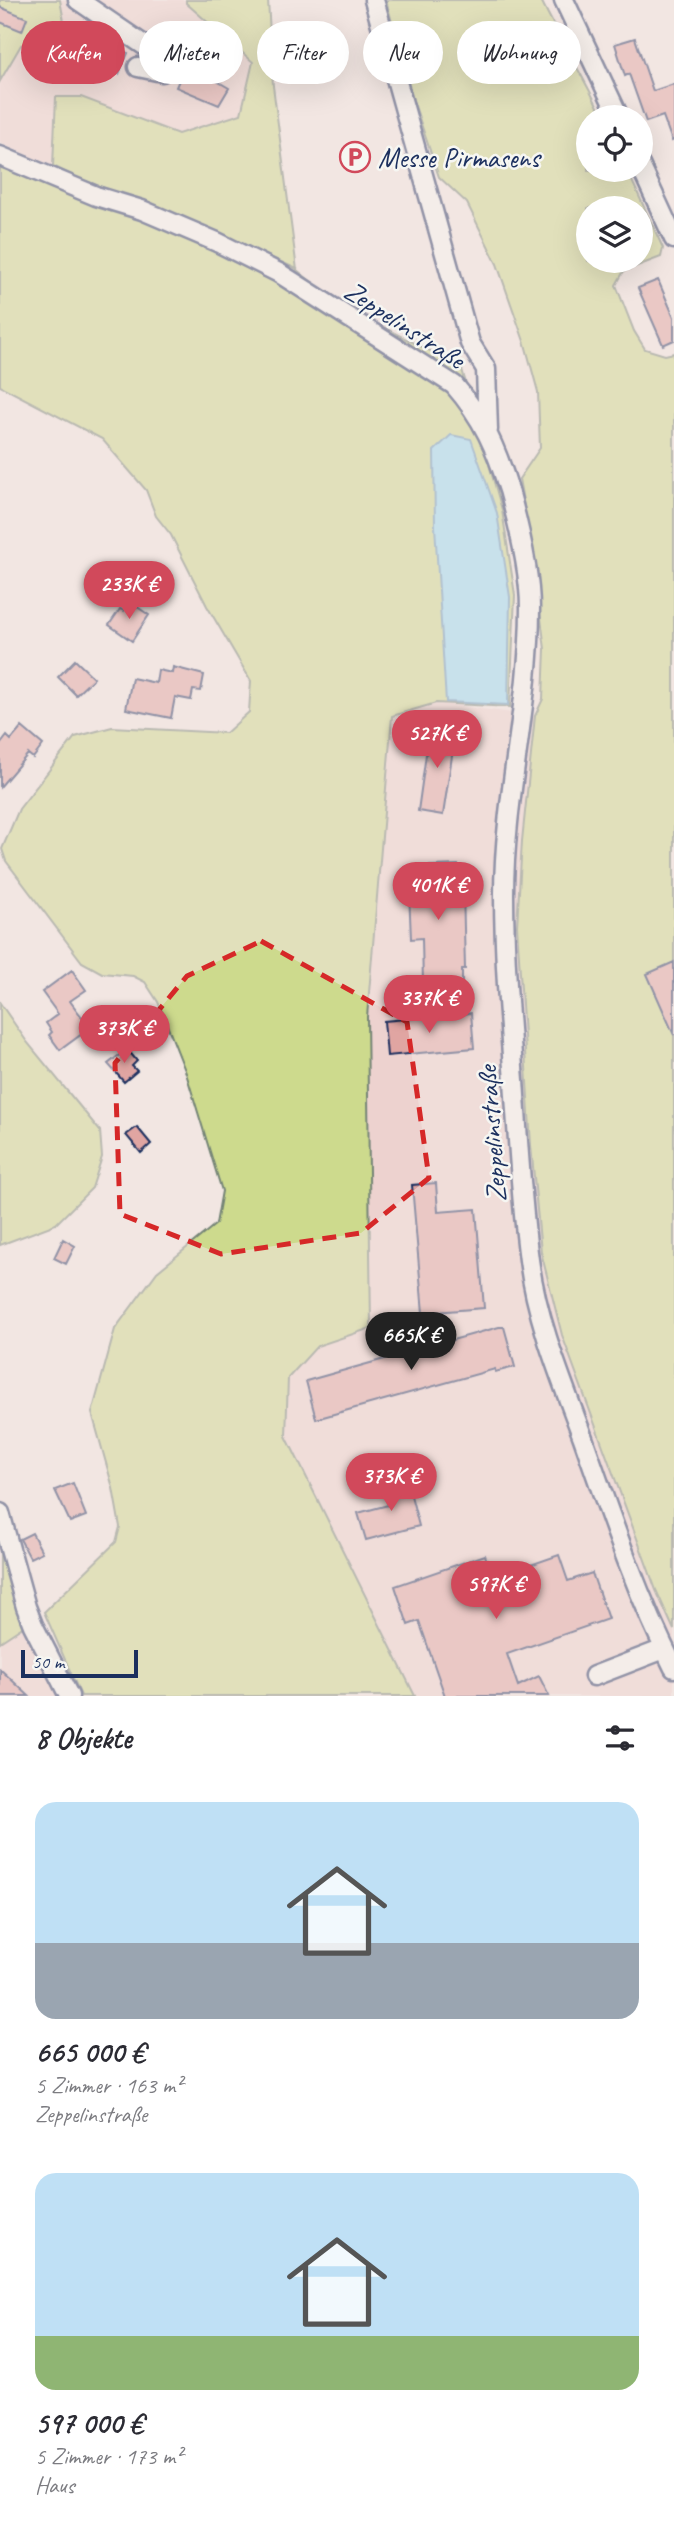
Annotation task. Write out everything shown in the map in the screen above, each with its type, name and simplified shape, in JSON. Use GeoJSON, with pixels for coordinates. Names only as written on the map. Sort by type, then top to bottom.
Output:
{"type":"FeatureCollection","features":[{"type":"Feature","properties":{"kind":"street"},"geometry":{"type":"LineString","coordinates":[[78,0],[160,56],[166,69],[157,73],[138,67]]}},
{"type":"Feature","properties":{"kind":"street"},"geometry":{"type":"LineString","coordinates":[[374,0],[470,343],[486,369],[488,434]]}},
{"type":"Feature","properties":{"kind":"street"},"geometry":{"type":"LineString","coordinates":[[564,0],[613,105]]}},
{"type":"Feature","properties":{"kind":"street","name":"Zeppelinstraße"},"geometry":{"type":"LineString","coordinates":[[0,156],[96,196],[142,210],[217,242],[279,273],[454,385],[474,408],[488,434],[504,473],[518,520],[530,606],[525,683],[507,827],[503,890],[504,951],[529,1264],[544,1325],[565,1391],[617,1535],[674,1668]]}},
{"type":"Feature","properties":{"kind":"street"},"geometry":{"type":"LineString","coordinates":[[648,182],[674,239]]}},
{"type":"Feature","properties":{"kind":"street"},"geometry":{"type":"LineString","coordinates":[[0,1513],[26,1607],[69,1696]]}},
{"type":"Feature","properties":{"kind":"street"},"geometry":{"type":"LineString","coordinates":[[594,1676],[664,1649]]}},
{"type":"Feature","properties":{"kind":"highlighted area"},"geometry":{"type":"Polygon","coordinates":[[[261,941],[407,1022],[429,1178],[361,1233],[221,1254],[120,1214],[115,1063],[187,976],[261,941]]]}},
{"type":"Feature","properties":{"kind":"shaded area"},"geometry":{"type":"Polygon","coordinates":[[[60,0],[186,0],[206,21],[139,21],[139,84],[243,84],[243,53],[253,62],[241,114],[178,134],[81,97],[56,97],[53,166],[0,143],[0,81],[21,45],[21,84],[125,84],[125,21],[64,21],[60,0]]]}},
{"type":"Feature","properties":{"kind":"shaded area"},"geometry":{"type":"Polygon","coordinates":[[[436,703],[535,716],[522,841],[517,926],[656,1590],[674,1630],[674,1696],[415,1696],[286,1436],[288,1378],[317,1346],[371,1328],[367,1017],[392,715],[436,703]]]}},
{"type":"Feature","properties":{"kind":"shaded area"},"geometry":{"type":"Polygon","coordinates":[[[24,1626],[61,1696],[0,1696],[0,1642],[24,1626]]]}},
{"type":"Feature","properties":{"kind":"green space"},"geometry":{"type":"Polygon","coordinates":[[[0,0],[60,0],[64,21],[21,21],[21,45],[0,81],[0,0]]]}},
{"type":"Feature","properties":{"kind":"green space"},"geometry":{"type":"Polygon","coordinates":[[[186,0],[268,0],[269,21],[257,21],[257,84],[273,84],[297,269],[173,214],[53,166],[56,97],[81,97],[178,134],[241,114],[253,62],[243,53],[243,21],[206,21],[186,0]]]}},
{"type":"Feature","properties":{"kind":"green space"},"geometry":{"type":"Polygon","coordinates":[[[386,0],[541,0],[552,21],[457,21],[457,84],[581,84],[581,75],[597,105],[576,105],[576,182],[633,182],[639,196],[576,196],[576,273],[623,273],[616,285],[634,331],[645,349],[665,355],[674,353],[674,1630],[656,1590],[562,1335],[541,1252],[531,1145],[517,926],[522,841],[535,716],[543,699],[545,649],[532,550],[519,479],[540,448],[538,392],[525,344],[497,264],[467,203],[439,177],[409,84],[443,84],[443,21],[392,21],[386,0]]]}},
{"type":"Feature","properties":{"kind":"green space"},"geometry":{"type":"Polygon","coordinates":[[[0,164],[185,237],[287,288],[297,269],[355,311],[461,366],[502,510],[515,595],[510,707],[436,703],[392,716],[367,1017],[371,1328],[317,1346],[288,1378],[286,1436],[415,1696],[81,1696],[44,1612],[116,1542],[120,1527],[113,1488],[92,1413],[115,1329],[157,1272],[216,1224],[222,1191],[186,1073],[158,1002],[145,982],[133,976],[102,973],[82,962],[6,861],[2,849],[19,809],[75,737],[112,727],[226,733],[249,712],[251,681],[207,606],[171,535],[156,516],[146,490],[102,439],[0,386],[0,164]]]}},
{"type":"Feature","properties":{"kind":"green space"},"geometry":{"type":"Polygon","coordinates":[[[653,226],[663,248],[661,257],[653,260],[653,226]]]}},
{"type":"Feature","properties":{"kind":"green space"},"geometry":{"type":"Polygon","coordinates":[[[0,1003],[27,1042],[100,1131],[102,1157],[92,1188],[56,1224],[0,1245],[0,1003]]]}},
{"type":"Feature","properties":{"kind":"green space"},"geometry":{"type":"Polygon","coordinates":[[[0,1547],[24,1626],[0,1642],[0,1547]]]}},
{"type":"Feature","properties":{"kind":"water"},"geometry":{"type":"Polygon","coordinates":[[[451,435],[471,439],[497,513],[510,597],[508,705],[446,702],[435,526],[434,451],[451,435]]]}},
{"type":"Feature","properties":{"kind":"building"},"geometry":{"type":"Polygon","coordinates":[[[0,7],[27,18],[26,21],[21,21],[21,31],[0,22],[0,7]]]}},
{"type":"Feature","properties":{"kind":"building"},"geometry":{"type":"Polygon","coordinates":[[[635,38],[653,91],[674,84],[674,140],[672,141],[663,116],[653,120],[653,105],[640,105],[629,74],[625,76],[615,44],[635,38]]]}},
{"type":"Feature","properties":{"kind":"building"},"geometry":{"type":"Polygon","coordinates":[[[177,84],[222,84],[229,88],[219,105],[176,87],[177,84]]]}},
{"type":"Feature","properties":{"kind":"building"},"geometry":{"type":"Polygon","coordinates":[[[658,280],[674,317],[674,340],[663,345],[638,288],[658,280]]]}},
{"type":"Feature","properties":{"kind":"building"},"geometry":{"type":"Polygon","coordinates":[[[130,602],[149,615],[132,641],[109,625],[120,609],[124,611],[130,602]]]}},
{"type":"Feature","properties":{"kind":"building"},"geometry":{"type":"Polygon","coordinates":[[[75,660],[94,678],[76,695],[58,677],[75,660]]]}},
{"type":"Feature","properties":{"kind":"building"},"geometry":{"type":"Polygon","coordinates":[[[173,667],[204,675],[201,691],[193,690],[191,700],[175,697],[171,718],[126,709],[132,678],[156,683],[158,670],[172,673],[173,667]]]}},
{"type":"Feature","properties":{"kind":"building"},"geometry":{"type":"Polygon","coordinates":[[[430,726],[456,730],[443,815],[418,811],[430,726]]]}},
{"type":"Feature","properties":{"kind":"building"},"geometry":{"type":"Polygon","coordinates":[[[22,727],[43,745],[33,758],[28,754],[0,787],[0,745],[7,736],[11,740],[22,727]]]}},
{"type":"Feature","properties":{"kind":"building"},"geometry":{"type":"Polygon","coordinates":[[[458,865],[459,888],[463,888],[465,969],[462,969],[462,983],[423,984],[422,938],[411,939],[408,867],[458,865]]]}},
{"type":"Feature","properties":{"kind":"building"},"geometry":{"type":"Polygon","coordinates":[[[674,962],[674,1035],[647,974],[674,962]]]}},
{"type":"Feature","properties":{"kind":"building"},"geometry":{"type":"Polygon","coordinates":[[[72,970],[86,990],[70,1001],[90,1028],[60,1050],[49,1035],[52,1032],[46,1023],[58,1014],[42,992],[72,970]]]}},
{"type":"Feature","properties":{"kind":"building"},"geometry":{"type":"Polygon","coordinates":[[[471,1013],[474,1048],[387,1056],[384,1021],[471,1013]]]}},
{"type":"Feature","properties":{"kind":"building"},"geometry":{"type":"Polygon","coordinates":[[[127,1049],[137,1061],[132,1066],[137,1071],[124,1082],[108,1064],[127,1049]]]}},
{"type":"Feature","properties":{"kind":"building"},"geometry":{"type":"Polygon","coordinates":[[[137,1127],[151,1144],[141,1153],[126,1135],[137,1127]]]}},
{"type":"Feature","properties":{"kind":"building"},"geometry":{"type":"Polygon","coordinates":[[[436,1183],[438,1212],[476,1209],[484,1308],[423,1313],[412,1185],[436,1183]]]}},
{"type":"Feature","properties":{"kind":"building"},"geometry":{"type":"Polygon","coordinates":[[[63,1239],[75,1246],[66,1264],[54,1258],[63,1239]]]}},
{"type":"Feature","properties":{"kind":"building"},"geometry":{"type":"Polygon","coordinates":[[[504,1327],[515,1367],[495,1372],[495,1369],[316,1419],[306,1381],[504,1327]]]}},
{"type":"Feature","properties":{"kind":"building"},"geometry":{"type":"Polygon","coordinates":[[[407,1480],[419,1526],[366,1540],[358,1513],[388,1505],[383,1486],[407,1480]]]}},
{"type":"Feature","properties":{"kind":"building"},"geometry":{"type":"Polygon","coordinates":[[[73,1483],[86,1516],[70,1522],[55,1490],[73,1483]]]}},
{"type":"Feature","properties":{"kind":"building"},"geometry":{"type":"Polygon","coordinates":[[[32,1533],[42,1552],[30,1558],[20,1539],[32,1533]]]}},
{"type":"Feature","properties":{"kind":"building"},"geometry":{"type":"Polygon","coordinates":[[[485,1555],[493,1578],[559,1555],[568,1581],[592,1573],[608,1619],[507,1654],[518,1686],[539,1676],[549,1696],[445,1696],[419,1621],[408,1625],[395,1586],[485,1555]]]}},
{"type":"Feature","properties":{"kind":"building"},"geometry":{"type":"Polygon","coordinates":[[[0,1669],[29,1696],[0,1696],[0,1669]]]}},
{"type":"Feature","properties":{"kind":"place","name":"Messe Pirmasens"},"geometry":{"type":"Point","coordinates":[355,157]}}]}
